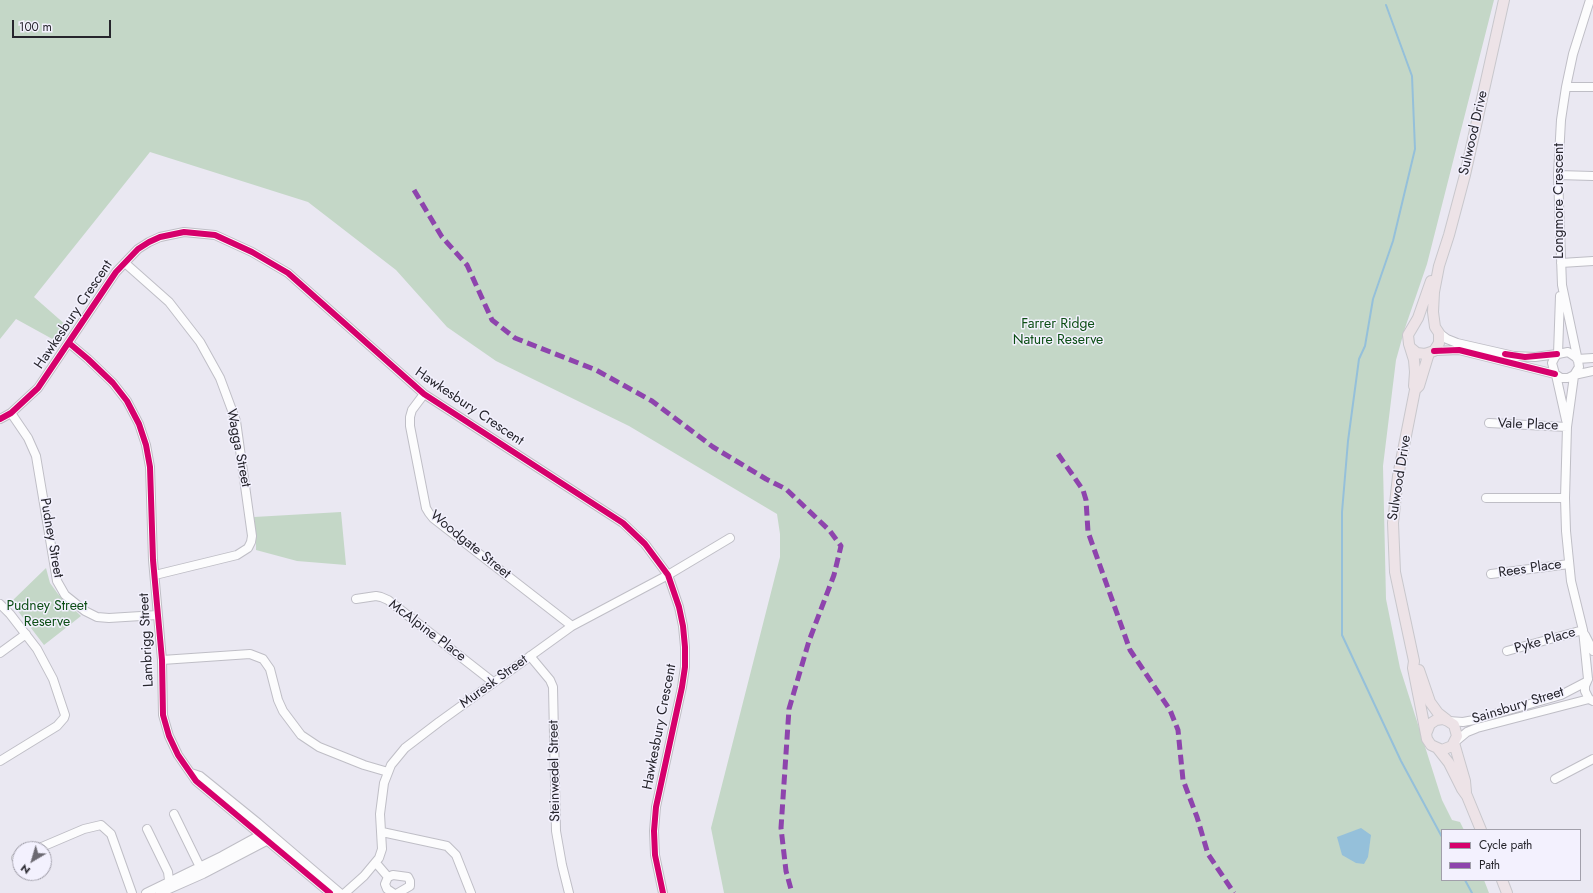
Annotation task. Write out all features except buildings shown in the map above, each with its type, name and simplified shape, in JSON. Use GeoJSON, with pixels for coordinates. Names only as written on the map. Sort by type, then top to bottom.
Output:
{"type":"FeatureCollection","features":[{"type":"Feature","properties":{"kind":"main road","name":"Sulwood Drive"},"geometry":{"type":"LineString","coordinates":[[1448,721],[1438,713],[1430,702],[1419,669],[1414,661],[1395,572],[1393,523],[1398,476],[1416,390],[1419,386],[1431,352],[1439,343],[1433,312],[1433,301],[1439,266],[1461,190],[1504,0]]}},
{"type":"Feature","properties":{"kind":"main road","name":"Sulwood Drive"},"geometry":{"type":"LineString","coordinates":[[1416,390],[1413,385],[1415,372],[1411,348],[1408,340],[1410,331],[1418,318],[1430,282],[1439,266]]}},
{"type":"Feature","properties":{"kind":"main road"},"geometry":{"type":"LineString","coordinates":[[1412,327],[1421,322],[1431,324],[1437,330]]}},
{"type":"Feature","properties":{"kind":"main road"},"geometry":{"type":"LineString","coordinates":[[1411,348],[1417,353],[1431,352]]}},
{"type":"Feature","properties":{"kind":"main road","name":"Sulwood Drive"},"geometry":{"type":"LineString","coordinates":[[1414,661],[1413,668],[1426,734]]}},
{"type":"Feature","properties":{"kind":"main road"},"geometry":{"type":"LineString","coordinates":[[1467,796],[1465,780],[1454,743],[1456,732],[1454,725],[1448,721],[1440,719],[1433,722],[1428,727],[1426,734],[1431,745],[1438,749],[1449,763],[1467,796],[1481,829]]}},
{"type":"Feature","properties":{"kind":"main road"},"geometry":{"type":"LineString","coordinates":[[1438,749],[1449,748],[1454,743]]}},
{"type":"Feature","properties":{"kind":"main road"},"geometry":{"type":"LineString","coordinates":[[1502,881],[1508,893]]}},
{"type":"Feature","properties":{"kind":"street","name":"Longmore Crescent"},"geometry":{"type":"LineString","coordinates":[[1558,354],[1559,316],[1562,285],[1558,175],[1561,120],[1573,54],[1590,0]]}},
{"type":"Feature","properties":{"kind":"street"},"geometry":{"type":"LineString","coordinates":[[1566,87],[1593,87]]}},
{"type":"Feature","properties":{"kind":"street"},"geometry":{"type":"LineString","coordinates":[[1558,175],[1593,176]]}},
{"type":"Feature","properties":{"kind":"street","name":"Hawkesbury Crescent"},"geometry":{"type":"LineString","coordinates":[[0,419],[11,413],[38,388],[106,287],[138,249],[149,242],[170,234],[184,232],[215,235],[233,242],[288,273],[424,394],[623,523],[645,544],[668,575],[679,607],[686,647],[682,687],[656,807],[654,831],[655,855],[658,876],[663,893]]}},
{"type":"Feature","properties":{"kind":"street"},"geometry":{"type":"LineString","coordinates":[[1561,263],[1593,261]]}},
{"type":"Feature","properties":{"kind":"street","name":"Wagga Street"},"geometry":{"type":"LineString","coordinates":[[125,263],[169,302],[200,342],[220,378],[236,421],[252,536],[248,548],[237,555],[155,574]]}},
{"type":"Feature","properties":{"kind":"street","name":"Longmore Crescent"},"geometry":{"type":"LineString","coordinates":[[1562,285],[1577,358]]}},
{"type":"Feature","properties":{"kind":"street"},"geometry":{"type":"LineString","coordinates":[[1437,330],[1447,339],[1514,356],[1530,357],[1568,352],[1577,358],[1593,358]]}},
{"type":"Feature","properties":{"kind":"street","name":"Lambrigg Street"},"geometry":{"type":"LineString","coordinates":[[69,343],[113,383],[127,401],[139,424],[146,445],[150,467],[153,560],[162,660],[162,715],[169,736],[178,755],[196,781],[264,833],[330,893]]}},
{"type":"Feature","properties":{"kind":"street"},"geometry":{"type":"LineString","coordinates":[[1431,352],[1458,350],[1555,374],[1565,379],[1574,375],[1593,371]]}},
{"type":"Feature","properties":{"kind":"street"},"geometry":{"type":"LineString","coordinates":[[1558,354],[1552,363],[1567,427]]}},
{"type":"Feature","properties":{"kind":"street"},"geometry":{"type":"LineString","coordinates":[[1577,358],[1579,367],[1574,375],[1567,427],[1564,498],[1569,564],[1583,630],[1589,679],[1585,691],[1591,701]]}},
{"type":"Feature","properties":{"kind":"street","name":"Woodgate Street"},"geometry":{"type":"LineString","coordinates":[[424,394],[412,410],[410,426],[426,508],[429,513],[433,518],[572,626]]}},
{"type":"Feature","properties":{"kind":"street","name":"Pudney Street"},"geometry":{"type":"LineString","coordinates":[[11,413],[28,438],[36,456],[57,581],[65,595],[85,611],[96,616],[109,618],[157,615]]}},
{"type":"Feature","properties":{"kind":"street","name":"Vale Place"},"geometry":{"type":"LineString","coordinates":[[1489,423],[1567,427]]}},
{"type":"Feature","properties":{"kind":"street"},"geometry":{"type":"LineString","coordinates":[[1486,498],[1564,498]]}},
{"type":"Feature","properties":{"kind":"street","name":"Muresk Street"},"geometry":{"type":"LineString","coordinates":[[345,893],[376,864],[379,858],[382,849],[380,814],[382,793],[388,772],[398,756],[406,748],[493,682],[572,626],[668,575],[730,538]]}},
{"type":"Feature","properties":{"kind":"street","name":"Rees Place"},"geometry":{"type":"LineString","coordinates":[[1491,574],[1569,564]]}},
{"type":"Feature","properties":{"kind":"street","name":"McAlpine Place"},"geometry":{"type":"LineString","coordinates":[[356,599],[376,596],[388,600],[493,682]]}},
{"type":"Feature","properties":{"kind":"street"},"geometry":{"type":"LineString","coordinates":[[0,604],[37,649],[53,679],[65,715],[57,726],[0,761]]}},
{"type":"Feature","properties":{"kind":"street"},"geometry":{"type":"LineString","coordinates":[[1583,630],[1593,651]]}},
{"type":"Feature","properties":{"kind":"street","name":"Pyke Place"},"geometry":{"type":"LineString","coordinates":[[1507,651],[1583,630]]}},
{"type":"Feature","properties":{"kind":"street"},"geometry":{"type":"LineString","coordinates":[[0,653],[26,634]]}},
{"type":"Feature","properties":{"kind":"street"},"geometry":{"type":"LineString","coordinates":[[162,660],[250,654],[263,659],[270,669],[276,695],[283,711],[302,735],[319,746],[364,765],[388,772]]}},
{"type":"Feature","properties":{"kind":"street","name":"Steinwedel Street"},"geometry":{"type":"LineString","coordinates":[[530,656],[550,680],[553,686],[556,831],[569,893]]}},
{"type":"Feature","properties":{"kind":"street","name":"Sainsbury Street"},"geometry":{"type":"LineString","coordinates":[[1448,721],[1463,722],[1474,720],[1561,695],[1589,679]]}},
{"type":"Feature","properties":{"kind":"street","name":"Sainsbury Street"},"geometry":{"type":"LineString","coordinates":[[1454,743],[1467,732],[1477,728],[1591,701]]}},
{"type":"Feature","properties":{"kind":"street"},"geometry":{"type":"LineString","coordinates":[[1555,779],[1593,758]]}},
{"type":"Feature","properties":{"kind":"street"},"geometry":{"type":"LineString","coordinates":[[174,814],[200,867]]}},
{"type":"Feature","properties":{"kind":"street"},"geometry":{"type":"LineString","coordinates":[[52,843],[84,829],[101,825],[111,834],[132,893]]}},
{"type":"Feature","properties":{"kind":"street"},"geometry":{"type":"LineString","coordinates":[[147,829],[168,872],[169,880],[165,892]]}},
{"type":"Feature","properties":{"kind":"street"},"geometry":{"type":"LineString","coordinates":[[382,832],[447,846],[456,855],[471,893]]}},
{"type":"Feature","properties":{"kind":"street"},"geometry":{"type":"LineString","coordinates":[[146,893],[169,880],[200,867],[264,833]]}},
{"type":"Feature","properties":{"kind":"street"},"geometry":{"type":"LineString","coordinates":[[165,892],[271,839]]}},
{"type":"Feature","properties":{"kind":"street","name":"Lambrigg Street"},"geometry":{"type":"LineString","coordinates":[[271,839],[340,893]]}},
{"type":"Feature","properties":{"kind":"street"},"geometry":{"type":"LineString","coordinates":[[376,864],[388,877]]}},
{"type":"Feature","properties":{"kind":"street"},"geometry":{"type":"LineString","coordinates":[[393,893],[387,889],[385,884],[388,877],[400,875],[410,879],[410,886],[398,893]]}},
{"type":"Feature","properties":{"kind":"green space","name":"Farrer Ridge Nature Reserve"},"geometry":{"type":"Polygon","coordinates":[[[0,0],[1494,0],[1427,264],[1405,328],[1396,360],[1383,466],[1386,599],[1400,668],[1442,800],[1452,820],[1460,822],[1464,829],[1441,829],[1441,881],[1484,881],[1489,893],[724,893],[711,828],[780,557],[780,534],[777,514],[629,426],[496,361],[447,327],[396,270],[308,202],[150,152],[34,297],[67,326],[56,341],[16,319],[0,339],[0,0]]]}},
{"type":"Feature","properties":{"kind":"green space"},"geometry":{"type":"Polygon","coordinates":[[[341,512],[346,565],[297,561],[256,550],[254,517],[341,512]]]}},
{"type":"Feature","properties":{"kind":"green space","name":"Pudney Street Reserve"},"geometry":{"type":"Polygon","coordinates":[[[46,568],[50,583],[58,594],[81,616],[44,645],[11,602],[46,568]]]}},
{"type":"Feature","properties":{"kind":"water"},"geometry":{"type":"Polygon","coordinates":[[[1361,828],[1371,835],[1368,857],[1364,864],[1356,863],[1342,855],[1337,837],[1361,828]]]}},
{"type":"Feature","properties":{"kind":"waterway"},"geometry":{"type":"LineString","coordinates":[[1386,5],[1412,76],[1415,149],[1393,241],[1373,299],[1365,346],[1359,359],[1348,441],[1342,512],[1342,635],[1401,761],[1441,835]]}},
{"type":"Feature","properties":{"kind":"waterway"},"geometry":{"type":"LineString","coordinates":[[1466,881],[1472,893]]}},
{"type":"Feature","properties":{"kind":"marked path"},"geometry":{"type":"LineString","coordinates":[[414,190],[442,237],[467,265],[492,320],[515,338],[596,370],[652,401],[713,447],[766,479],[786,489],[830,531],[841,546],[834,575],[809,641],[789,709],[781,828],[786,871],[792,893]]}},
{"type":"Feature","properties":{"kind":"marked path"},"geometry":{"type":"LineString","coordinates":[[1058,454],[1083,490],[1086,500],[1088,532],[1130,650],[1170,710],[1178,730],[1183,780],[1197,817],[1208,854],[1234,893]]}},
{"type":"Feature","properties":{"kind":"cycle path"},"geometry":{"type":"LineString","coordinates":[[0,419],[11,413],[38,388],[116,272],[138,249],[149,242],[160,237],[184,232],[215,235],[252,252],[288,273],[424,394],[623,523],[645,544],[668,575],[679,607],[683,626],[685,667],[656,807],[654,831],[655,855],[663,893]]}},
{"type":"Feature","properties":{"kind":"cycle path"},"geometry":{"type":"LineString","coordinates":[[69,343],[113,383],[127,401],[139,424],[146,445],[150,467],[153,560],[162,660],[163,715],[169,736],[178,755],[196,781],[330,893]]}},
{"type":"Feature","properties":{"kind":"cycle path"},"geometry":{"type":"LineString","coordinates":[[1434,351],[1459,350],[1555,374]]}},
{"type":"Feature","properties":{"kind":"cycle path"},"geometry":{"type":"LineString","coordinates":[[1505,354],[1525,357],[1557,354]]}}]}
